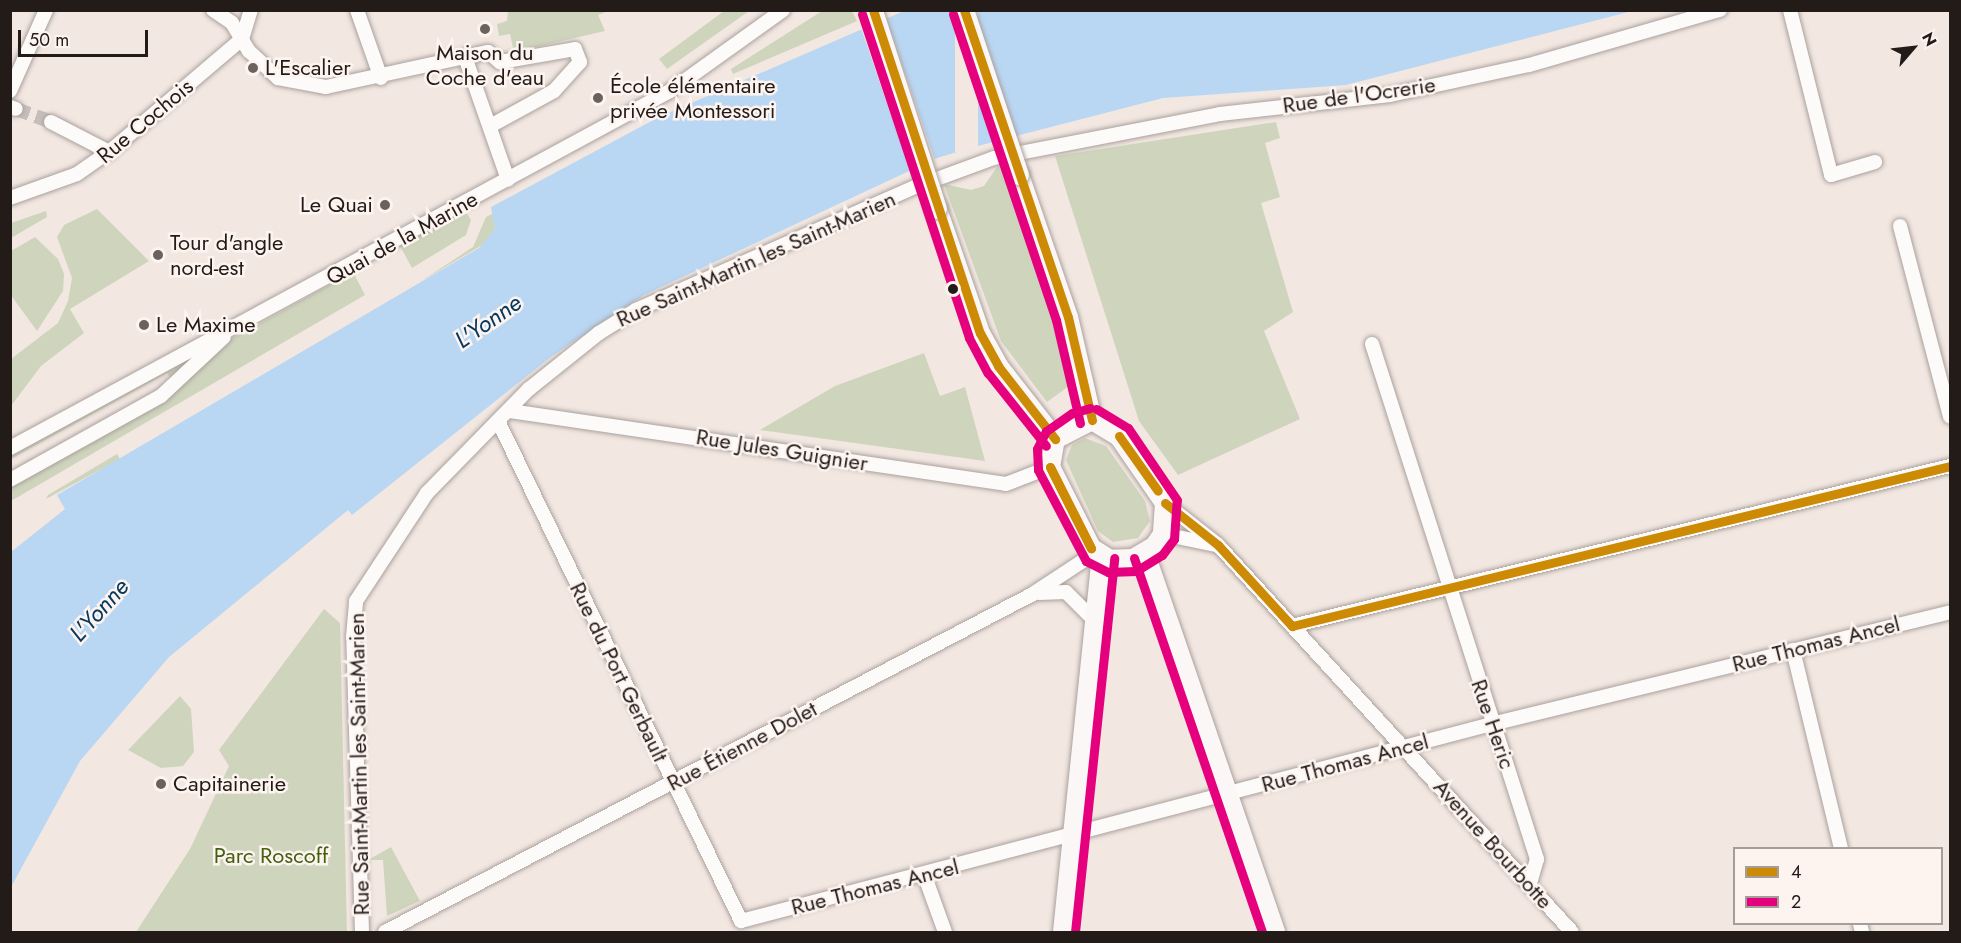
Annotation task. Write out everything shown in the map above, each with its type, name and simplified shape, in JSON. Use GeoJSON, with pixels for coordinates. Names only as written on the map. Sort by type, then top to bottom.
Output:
{"type":"FeatureCollection","features":[{"type":"Feature","properties":{"kind":"main road"},"geometry":{"type":"LineString","coordinates":[[964,10],[1068,317],[1092,420],[1119,436],[1165,503],[1163,534],[1145,554],[1120,561],[1099,555]]}},
{"type":"Feature","properties":{"kind":"main road"},"geometry":{"type":"LineString","coordinates":[[873,11],[980,333],[998,366],[1055,439],[1050,467],[1099,555],[1095,621],[1063,933]]}},
{"type":"Feature","properties":{"kind":"main road"},"geometry":{"type":"LineString","coordinates":[[1055,439],[1092,420]]}},
{"type":"Feature","properties":{"kind":"main road"},"geometry":{"type":"LineString","coordinates":[[1145,554],[1275,933]]}},
{"type":"Feature","properties":{"kind":"street"},"geometry":{"type":"LineString","coordinates":[[10,91],[46,10]]}},
{"type":"Feature","properties":{"kind":"street"},"geometry":{"type":"LineString","coordinates":[[213,10],[232,22],[242,39],[278,78],[326,87],[381,78],[488,52],[500,62],[575,49],[580,62],[554,91],[490,126]]}},
{"type":"Feature","properties":{"kind":"street"},"geometry":{"type":"LineString","coordinates":[[242,39],[250,10]]}},
{"type":"Feature","properties":{"kind":"street"},"geometry":{"type":"LineString","coordinates":[[357,10],[381,78]]}},
{"type":"Feature","properties":{"kind":"street","name":"Quai de la Marine"},"geometry":{"type":"LineString","coordinates":[[10,448],[226,334],[670,91],[783,10]]}},
{"type":"Feature","properties":{"kind":"street","name":"Rue de l'Ocrerie"},"geometry":{"type":"LineString","coordinates":[[994,158],[1220,114],[1390,95],[1529,65],[1720,10]]}},
{"type":"Feature","properties":{"kind":"street"},"geometry":{"type":"LineString","coordinates":[[1790,10],[1830,175],[1875,162]]}},
{"type":"Feature","properties":{"kind":"street","name":"Rue Cochois"},"geometry":{"type":"LineString","coordinates":[[10,198],[77,174],[109,152],[242,39]]}},
{"type":"Feature","properties":{"kind":"street"},"geometry":{"type":"LineString","coordinates":[[465,57],[508,180]]}},
{"type":"Feature","properties":{"kind":"street"},"geometry":{"type":"LineString","coordinates":[[51,122],[109,152]]}},
{"type":"Feature","properties":{"kind":"street","name":"Rue Saint-Martin les Saint-Marien"},"geometry":{"type":"LineString","coordinates":[[362,933],[357,769],[356,601],[427,493],[554,368],[636,310],[915,187],[994,158]]}},
{"type":"Feature","properties":{"kind":"street"},"geometry":{"type":"LineString","coordinates":[[1900,226],[1950,417]]}},
{"type":"Feature","properties":{"kind":"street"},"geometry":{"type":"LineString","coordinates":[[10,480],[161,396],[226,334]]}},
{"type":"Feature","properties":{"kind":"street","name":"Rue Heric"},"geometry":{"type":"LineString","coordinates":[[1372,344],[1439,565],[1538,859],[1530,883]]}},
{"type":"Feature","properties":{"kind":"street","name":"Rue Jules Guignier"},"geometry":{"type":"LineString","coordinates":[[510,411],[1006,484],[1050,467]]}},
{"type":"Feature","properties":{"kind":"street","name":"Rue du Port Gerbault"},"geometry":{"type":"LineString","coordinates":[[498,422],[673,783],[737,927]]}},
{"type":"Feature","properties":{"kind":"street"},"geometry":{"type":"LineString","coordinates":[[1292,626],[1950,466]]}},
{"type":"Feature","properties":{"kind":"street","name":"Avenue Bourbotte"},"geometry":{"type":"LineString","coordinates":[[1165,503],[1218,545],[1530,883],[1570,932]]}},
{"type":"Feature","properties":{"kind":"street"},"geometry":{"type":"LineString","coordinates":[[1163,534],[1218,545]]}},
{"type":"Feature","properties":{"kind":"street","name":"Rue Étienne Dolet"},"geometry":{"type":"LineString","coordinates":[[385,933],[404,928],[673,783],[1031,595],[1099,555]]}},
{"type":"Feature","properties":{"kind":"street"},"geometry":{"type":"LineString","coordinates":[[1031,595],[1066,592],[1095,621]]}},
{"type":"Feature","properties":{"kind":"street","name":"Rue Thomas Ancel"},"geometry":{"type":"LineString","coordinates":[[737,927],[924,874],[1492,723],[1950,612]]}},
{"type":"Feature","properties":{"kind":"street"},"geometry":{"type":"LineString","coordinates":[[1793,650],[1841,847]]}},
{"type":"Feature","properties":{"kind":"street"},"geometry":{"type":"LineString","coordinates":[[924,874],[945,933]]}},
{"type":"Feature","properties":{"kind":"green space"},"geometry":{"type":"Polygon","coordinates":[[[508,10],[608,11],[598,15],[605,31],[514,52],[510,34],[499,36],[497,24],[507,21],[508,10]]]}},
{"type":"Feature","properties":{"kind":"green space"},"geometry":{"type":"Polygon","coordinates":[[[724,11],[749,11],[667,69],[659,59],[724,11]]]}},
{"type":"Feature","properties":{"kind":"green space"},"geometry":{"type":"Polygon","coordinates":[[[822,11],[852,11],[857,21],[733,74],[731,69],[822,11]]]}},
{"type":"Feature","properties":{"kind":"green space"},"geometry":{"type":"Polygon","coordinates":[[[1276,122],[1280,138],[1265,143],[1280,197],[1261,203],[1293,312],[1264,331],[1300,419],[1178,475],[1139,421],[1055,156],[1276,122]]]}},
{"type":"Feature","properties":{"kind":"green space"},"geometry":{"type":"Polygon","coordinates":[[[1007,164],[1049,295],[1069,386],[1047,402],[1001,341],[944,184],[971,190],[984,186],[997,167],[1007,164]]]}},
{"type":"Feature","properties":{"kind":"green space"},"geometry":{"type":"Polygon","coordinates":[[[97,209],[149,261],[70,309],[84,333],[41,366],[11,406],[11,359],[58,323],[68,301],[72,278],[57,237],[64,225],[97,209]]]}},
{"type":"Feature","properties":{"kind":"green space"},"geometry":{"type":"Polygon","coordinates":[[[465,210],[471,220],[466,235],[412,268],[400,246],[465,210]]]}},
{"type":"Feature","properties":{"kind":"green space"},"geometry":{"type":"Polygon","coordinates":[[[46,211],[47,217],[11,238],[11,223],[46,211]]]}},
{"type":"Feature","properties":{"kind":"green space"},"geometry":{"type":"Polygon","coordinates":[[[494,213],[495,229],[484,244],[420,282],[473,247],[486,217],[494,213]]]}},
{"type":"Feature","properties":{"kind":"green space"},"geometry":{"type":"Polygon","coordinates":[[[35,237],[58,259],[64,274],[63,291],[37,331],[10,294],[11,251],[35,237]]]}},
{"type":"Feature","properties":{"kind":"green space"},"geometry":{"type":"Polygon","coordinates":[[[353,272],[365,295],[11,501],[10,487],[163,401],[224,343],[353,272]]]}},
{"type":"Feature","properties":{"kind":"green space"},"geometry":{"type":"Polygon","coordinates":[[[197,353],[172,380],[167,373],[11,459],[11,454],[197,353]]]}},
{"type":"Feature","properties":{"kind":"green space"},"geometry":{"type":"Polygon","coordinates":[[[924,353],[940,396],[965,387],[985,461],[760,430],[835,386],[924,353]]]}},
{"type":"Feature","properties":{"kind":"green space"},"geometry":{"type":"Polygon","coordinates":[[[1085,438],[1106,446],[1145,501],[1150,521],[1138,538],[1113,542],[1098,531],[1066,460],[1072,445],[1085,438]]]}},
{"type":"Feature","properties":{"kind":"green space"},"geometry":{"type":"Polygon","coordinates":[[[117,454],[120,459],[46,499],[48,495],[117,454]]]}},
{"type":"Feature","properties":{"kind":"green space","name":"Parc Roscoff"},"geometry":{"type":"Polygon","coordinates":[[[324,609],[340,623],[347,932],[136,932],[190,849],[229,766],[219,750],[324,609]]]}},
{"type":"Feature","properties":{"kind":"green space"},"geometry":{"type":"Polygon","coordinates":[[[180,696],[191,709],[194,752],[183,766],[161,768],[128,750],[180,696]]]}},
{"type":"Feature","properties":{"kind":"green space"},"geometry":{"type":"Polygon","coordinates":[[[391,847],[420,901],[387,916],[383,860],[368,860],[391,847]]]}},
{"type":"Feature","properties":{"kind":"water","name":"L'Yonne"},"geometry":{"type":"Polygon","coordinates":[[[904,11],[1632,11],[1346,85],[1163,98],[974,147],[937,158],[644,295],[552,356],[352,515],[348,510],[169,657],[80,761],[11,887],[11,552],[65,509],[57,495],[479,248],[495,229],[491,207],[659,117],[904,11]]]}},
{"type":"Feature","properties":{"kind":"pier"},"geometry":{"type":"Polygon","coordinates":[[[955,11],[978,11],[978,152],[955,152],[955,11]]]}},
{"type":"Feature","properties":{"kind":"pier"},"geometry":{"type":"Polygon","coordinates":[[[885,15],[936,163],[910,171],[859,24],[885,15]]]}},
{"type":"Feature","properties":{"kind":"tunnel"},"geometry":{"type":"LineString","coordinates":[[16,109],[51,122]]}},
{"type":"Feature","properties":{"kind":"transit line","name":"4"},"geometry":{"type":"LineString","coordinates":[[873,10],[980,333],[998,366],[1055,439]]}},
{"type":"Feature","properties":{"kind":"transit line","name":"4"},"geometry":{"type":"LineString","coordinates":[[964,10],[1068,317],[1092,420]]}},
{"type":"Feature","properties":{"kind":"transit line","name":"2"},"geometry":{"type":"LineString","coordinates":[[862,14],[969,338],[988,373],[1046,446]]}},
{"type":"Feature","properties":{"kind":"transit line","name":"2"},"geometry":{"type":"LineString","coordinates":[[953,14],[1056,320],[1080,423]]}},
{"type":"Feature","properties":{"kind":"transit line","name":"2"},"geometry":{"type":"LineString","coordinates":[[1090,408],[1072,413],[1046,431],[1037,449],[1038,470],[1086,561],[1108,572],[1136,571],[1162,555],[1174,539],[1177,500],[1128,428],[1096,409]]}},
{"type":"Feature","properties":{"kind":"transit line","name":"4"},"geometry":{"type":"LineString","coordinates":[[1119,436],[1158,491]]}},
{"type":"Feature","properties":{"kind":"transit line","name":"4"},"geometry":{"type":"LineString","coordinates":[[1292,626],[1950,466]]}},
{"type":"Feature","properties":{"kind":"transit line","name":"4"},"geometry":{"type":"LineString","coordinates":[[1050,467],[1091,548]]}},
{"type":"Feature","properties":{"kind":"transit line","name":"4"},"geometry":{"type":"LineString","coordinates":[[1050,467],[1091,548]]}},
{"type":"Feature","properties":{"kind":"transit line","name":"4"},"geometry":{"type":"LineString","coordinates":[[1165,503],[1218,545],[1292,626]]}},
{"type":"Feature","properties":{"kind":"transit line","name":"2"},"geometry":{"type":"LineString","coordinates":[[1075,932],[1114,558]]}},
{"type":"Feature","properties":{"kind":"transit line","name":"2"},"geometry":{"type":"LineString","coordinates":[[1134,558],[1262,932]]}},
{"type":"Feature","properties":{"kind":"place","name":"Maison du Coche d'eau"},"geometry":{"type":"Point","coordinates":[485,29]}},
{"type":"Feature","properties":{"kind":"place","name":"L'Escalier"},"geometry":{"type":"Point","coordinates":[253,68]}},
{"type":"Feature","properties":{"kind":"place","name":"École élémentaire privée Montessori"},"geometry":{"type":"Point","coordinates":[598,98]}},
{"type":"Feature","properties":{"kind":"place","name":"Le Quai"},"geometry":{"type":"Point","coordinates":[385,205]}},
{"type":"Feature","properties":{"kind":"place","name":"Tour d'angle nord-est"},"geometry":{"type":"Point","coordinates":[158,255]}},
{"type":"Feature","properties":{"kind":"place","name":"Le Maxime"},"geometry":{"type":"Point","coordinates":[144,325]}},
{"type":"Feature","properties":{"kind":"place","name":"Capitainerie"},"geometry":{"type":"Point","coordinates":[161,784]}}]}
